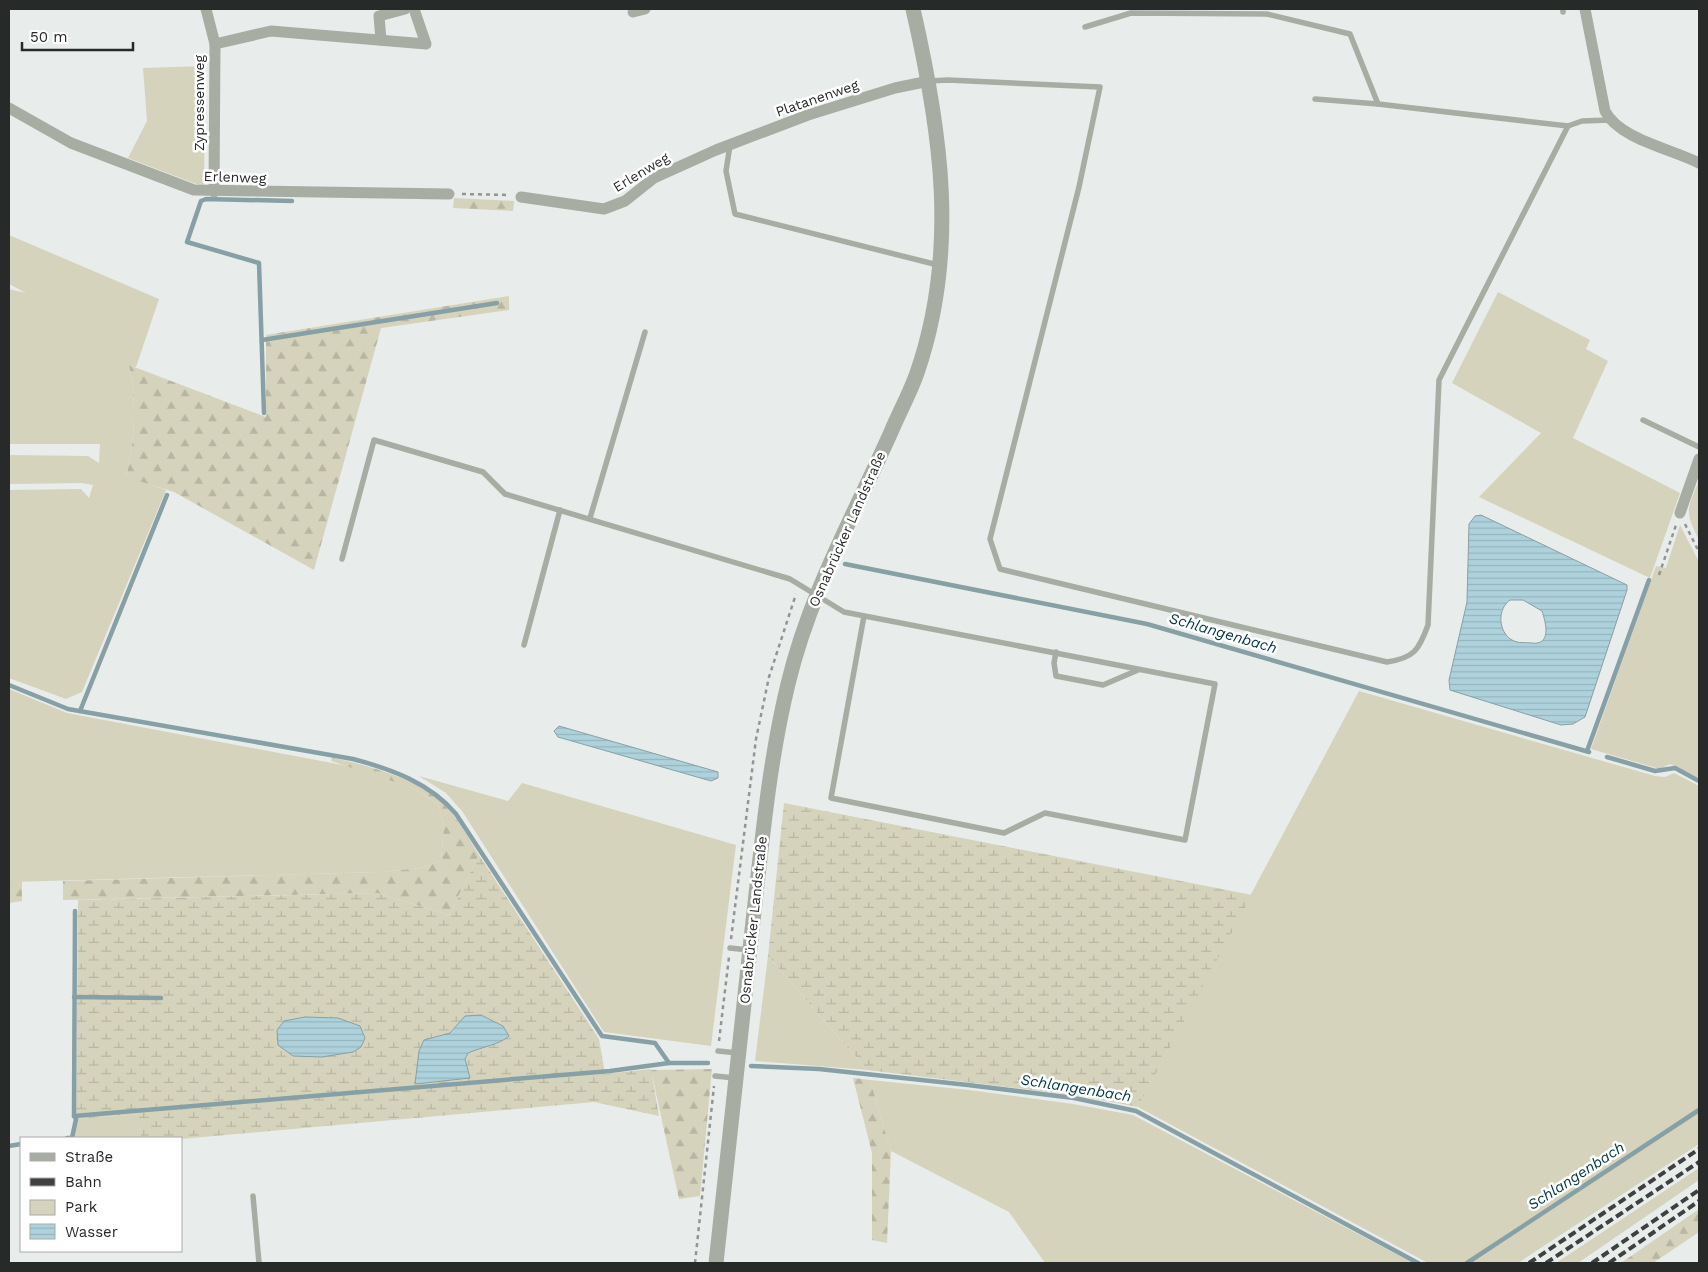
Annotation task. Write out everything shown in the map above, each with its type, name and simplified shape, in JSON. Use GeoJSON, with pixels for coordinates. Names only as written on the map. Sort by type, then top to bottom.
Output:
{"type":"FeatureCollection","features":[{"type":"Feature","properties":{"kind":"street","name":"Zypressenweg"},"geometry":{"type":"LineString","coordinates":[[206,9],[214,44],[214,192]]}},
{"type":"Feature","properties":{"kind":"street"},"geometry":{"type":"LineString","coordinates":[[381,40],[379,16],[405,9]]}},
{"type":"Feature","properties":{"kind":"street","name":"Zypressenweg"},"geometry":{"type":"LineString","coordinates":[[214,44],[272,31],[426,44],[414,9]]}},
{"type":"Feature","properties":{"kind":"street"},"geometry":{"type":"LineString","coordinates":[[633,12],[645,9]]}},
{"type":"Feature","properties":{"kind":"street","name":"Osnabrücker Landstraße"},"geometry":{"type":"LineString","coordinates":[[716,1263],[738,1054],[775,743],[788,682],[816,595],[916,375],[932,323],[940,266],[942,208],[940,158],[929,81],[913,9]]}},
{"type":"Feature","properties":{"kind":"street"},"geometry":{"type":"LineString","coordinates":[[1585,9],[1605,111],[1610,120],[1628,133],[1699,163]]}},
{"type":"Feature","properties":{"kind":"street","name":"Platanenweg"},"geometry":{"type":"LineString","coordinates":[[716,150],[808,115],[895,88],[929,81]]}},
{"type":"Feature","properties":{"kind":"street","name":"Erlenweg"},"geometry":{"type":"LineString","coordinates":[[9,108],[71,143],[194,190],[214,192],[449,194]]}},
{"type":"Feature","properties":{"kind":"street","name":"Erlenweg"},"geometry":{"type":"LineString","coordinates":[[520,197],[604,209],[625,200],[654,178],[716,150]]}},
{"type":"Feature","properties":{"kind":"street"},"geometry":{"type":"LineString","coordinates":[[1680,513],[1699,459]]}},
{"type":"Feature","properties":{"kind":"lane"},"geometry":{"type":"LineString","coordinates":[[1085,27],[1131,13],[1267,14],[1350,34],[1378,104]]}},
{"type":"Feature","properties":{"kind":"lane"},"geometry":{"type":"LineString","coordinates":[[929,81],[948,80],[1100,87],[1079,187],[990,539],[1000,569],[1387,662],[1404,659],[1420,647],[1428,625],[1439,380],[1568,126]]}},
{"type":"Feature","properties":{"kind":"lane"},"geometry":{"type":"LineString","coordinates":[[1315,98],[1568,126],[1582,121],[1610,120]]}},
{"type":"Feature","properties":{"kind":"lane"},"geometry":{"type":"LineString","coordinates":[[730,144],[726,171],[735,214],[940,266]]}},
{"type":"Feature","properties":{"kind":"lane"},"geometry":{"type":"LineString","coordinates":[[590,518],[645,332]]}},
{"type":"Feature","properties":{"kind":"lane"},"geometry":{"type":"LineString","coordinates":[[1644,420],[1699,448]]}},
{"type":"Feature","properties":{"kind":"lane"},"geometry":{"type":"LineString","coordinates":[[342,559],[374,440],[483,472],[505,494],[790,579],[844,612],[1215,684],[1185,840],[1045,813],[1004,833],[831,798],[864,616]]}},
{"type":"Feature","properties":{"kind":"lane"},"geometry":{"type":"LineString","coordinates":[[524,645],[560,510]]}},
{"type":"Feature","properties":{"kind":"lane"},"geometry":{"type":"LineString","coordinates":[[1056,652],[1054,663],[1056,676],[1103,685],[1140,669]]}},
{"type":"Feature","properties":{"kind":"lane"},"geometry":{"type":"LineString","coordinates":[[730,948],[750,951]]}},
{"type":"Feature","properties":{"kind":"lane"},"geometry":{"type":"LineString","coordinates":[[718,1051],[738,1054]]}},
{"type":"Feature","properties":{"kind":"lane"},"geometry":{"type":"LineString","coordinates":[[715,1076],[736,1078]]}},
{"type":"Feature","properties":{"kind":"lane"},"geometry":{"type":"LineString","coordinates":[[253,1196],[258,1263]]}},
{"type":"Feature","properties":{"kind":"path"},"geometry":{"type":"LineString","coordinates":[[449,194],[520,197]]}},
{"type":"Feature","properties":{"kind":"path"},"geometry":{"type":"LineString","coordinates":[[1680,513],[1699,552]]}},
{"type":"Feature","properties":{"kind":"path"},"geometry":{"type":"LineString","coordinates":[[1659,575],[1680,513]]}},
{"type":"Feature","properties":{"kind":"green space"},"geometry":{"type":"Polygon","coordinates":[[[205,66],[204,187],[128,158],[147,121],[143,68],[205,66]]]}},
{"type":"Feature","properties":{"kind":"green space"},"geometry":{"type":"Polygon","coordinates":[[[454,198],[514,201],[513,211],[453,208],[454,198]]]}},
{"type":"Feature","properties":{"kind":"green space"},"geometry":{"type":"Polygon","coordinates":[[[9,235],[159,299],[136,367],[129,365],[132,379],[134,421],[126,476],[166,490],[82,692],[66,699],[9,678],[9,490],[81,489],[89,498],[93,485],[82,483],[9,484],[9,455],[88,456],[99,463],[100,444],[9,444],[9,289],[26,293],[9,284],[9,235]]]}},
{"type":"Feature","properties":{"kind":"green space"},"geometry":{"type":"Polygon","coordinates":[[[1498,292],[1590,340],[1586,349],[1608,361],[1573,438],[1680,493],[1650,578],[1479,497],[1541,433],[1452,383],[1498,292]]]}},
{"type":"Feature","properties":{"kind":"green space"},"geometry":{"type":"Polygon","coordinates":[[[509,296],[509,310],[381,328],[314,570],[174,492],[126,477],[134,421],[132,379],[129,365],[266,417],[266,335],[509,296]]]}},
{"type":"Feature","properties":{"kind":"green space"},"geometry":{"type":"Polygon","coordinates":[[[1699,480],[1699,540],[1689,516],[1689,510],[1699,480]]]}},
{"type":"Feature","properties":{"kind":"green space"},"geometry":{"type":"Polygon","coordinates":[[[1680,525],[1699,562],[1699,778],[1670,764],[1660,769],[1591,749],[1656,566],[1666,568],[1680,525]]]}},
{"type":"Feature","properties":{"kind":"green space"},"geometry":{"type":"Polygon","coordinates":[[[9,689],[67,713],[353,767],[413,788],[438,804],[444,825],[441,861],[422,868],[380,872],[9,882],[9,689]]]}},
{"type":"Feature","properties":{"kind":"green space"},"geometry":{"type":"Polygon","coordinates":[[[1359,691],[1655,776],[1665,777],[1674,773],[1699,786],[1699,1144],[1518,1263],[1428,1263],[1138,1107],[1359,691]]]}},
{"type":"Feature","properties":{"kind":"green space"},"geometry":{"type":"Polygon","coordinates":[[[332,758],[374,768],[405,780],[432,794],[453,814],[479,855],[449,915],[377,893],[63,900],[63,881],[380,872],[422,868],[441,861],[444,825],[438,804],[413,788],[331,761],[332,758]]]}},
{"type":"Feature","properties":{"kind":"green space"},"geometry":{"type":"Polygon","coordinates":[[[419,776],[508,801],[522,783],[736,845],[711,1046],[604,1032],[462,811],[446,793],[419,776]]]}},
{"type":"Feature","properties":{"kind":"green space"},"geometry":{"type":"Polygon","coordinates":[[[784,803],[1252,895],[1138,1107],[1074,1095],[867,1070],[768,956],[784,803]]]}},
{"type":"Feature","properties":{"kind":"green space"},"geometry":{"type":"Polygon","coordinates":[[[479,855],[599,1039],[605,1074],[651,1069],[659,1116],[594,1102],[182,1139],[182,1137],[141,1137],[139,1114],[76,1119],[78,900],[377,893],[449,915],[479,855]]]}},
{"type":"Feature","properties":{"kind":"green space"},"geometry":{"type":"Polygon","coordinates":[[[22,880],[22,901],[9,903],[9,882],[22,880]]]}},
{"type":"Feature","properties":{"kind":"green space"},"geometry":{"type":"Polygon","coordinates":[[[768,956],[867,1070],[755,1061],[768,956]]]}},
{"type":"Feature","properties":{"kind":"green space"},"geometry":{"type":"Polygon","coordinates":[[[712,1069],[700,1196],[679,1199],[651,1070],[712,1069]]]}},
{"type":"Feature","properties":{"kind":"green space"},"geometry":{"type":"Polygon","coordinates":[[[853,1078],[870,1080],[891,1151],[887,1243],[872,1240],[872,1153],[853,1078]]]}},
{"type":"Feature","properties":{"kind":"green space"},"geometry":{"type":"Polygon","coordinates":[[[870,1080],[969,1090],[1073,1104],[1133,1115],[1413,1263],[1045,1263],[1009,1212],[891,1151],[870,1080]]]}},
{"type":"Feature","properties":{"kind":"green space"},"geometry":{"type":"Polygon","coordinates":[[[140,1114],[141,1137],[74,1137],[76,1119],[140,1114]]]}},
{"type":"Feature","properties":{"kind":"green space"},"geometry":{"type":"Polygon","coordinates":[[[1699,1168],[1699,1180],[1578,1263],[1556,1263],[1699,1168]]]}},
{"type":"Feature","properties":{"kind":"green space"},"geometry":{"type":"Polygon","coordinates":[[[1699,1209],[1699,1232],[1653,1263],[1621,1263],[1699,1209]]]}},
{"type":"Feature","properties":{"kind":"water"},"geometry":{"type":"Polygon","coordinates":[[[1481,515],[1627,585],[1627,590],[1585,717],[1573,724],[1561,725],[1450,690],[1449,680],[1467,602],[1469,524],[1475,516],[1481,515]],[[1510,600],[1503,609],[1501,620],[1504,632],[1515,641],[1538,643],[1542,641],[1546,633],[1542,611],[1523,600],[1510,600]]]}},
{"type":"Feature","properties":{"kind":"water"},"geometry":{"type":"Polygon","coordinates":[[[559,726],[718,772],[718,778],[711,781],[558,737],[554,731],[559,726]]]}},
{"type":"Feature","properties":{"kind":"water"},"geometry":{"type":"Polygon","coordinates":[[[481,1015],[503,1026],[509,1036],[495,1044],[468,1053],[465,1059],[470,1078],[415,1084],[419,1051],[424,1040],[450,1033],[465,1016],[481,1015]]]}},
{"type":"Feature","properties":{"kind":"water"},"geometry":{"type":"Polygon","coordinates":[[[305,1017],[338,1018],[360,1026],[365,1038],[361,1047],[353,1052],[322,1057],[293,1056],[278,1045],[277,1030],[284,1021],[305,1017]]]}},
{"type":"Feature","properties":{"kind":"waterway"},"geometry":{"type":"LineString","coordinates":[[264,413],[259,263],[187,242],[201,201],[206,199],[292,201]]}},
{"type":"Feature","properties":{"kind":"waterway"},"geometry":{"type":"LineString","coordinates":[[262,340],[497,303]]}},
{"type":"Feature","properties":{"kind":"waterway"},"geometry":{"type":"LineString","coordinates":[[80,711],[167,495]]}},
{"type":"Feature","properties":{"kind":"waterway","name":"Schlangenbach"},"geometry":{"type":"LineString","coordinates":[[845,564],[1147,624],[1589,752]]}},
{"type":"Feature","properties":{"kind":"waterway"},"geometry":{"type":"LineString","coordinates":[[1587,751],[1649,580]]}},
{"type":"Feature","properties":{"kind":"waterway"},"geometry":{"type":"LineString","coordinates":[[9,685],[68,709],[353,759],[381,767],[422,786],[446,803],[456,814],[602,1036],[655,1043],[669,1063]]}},
{"type":"Feature","properties":{"kind":"waterway","name":"Schlangenbach"},"geometry":{"type":"LineString","coordinates":[[1607,757],[1655,771],[1675,768],[1699,781]]}},
{"type":"Feature","properties":{"kind":"waterway"},"geometry":{"type":"LineString","coordinates":[[72,1137],[76,1119],[74,1116],[75,911]]}},
{"type":"Feature","properties":{"kind":"waterway"},"geometry":{"type":"LineString","coordinates":[[74,997],[161,998]]}},
{"type":"Feature","properties":{"kind":"waterway"},"geometry":{"type":"LineString","coordinates":[[74,1116],[610,1071],[669,1063],[708,1063]]}},
{"type":"Feature","properties":{"kind":"waterway","name":"Schlangenbach"},"geometry":{"type":"LineString","coordinates":[[751,1066],[819,1069],[968,1085],[1074,1098],[1136,1111],[1418,1263]]}},
{"type":"Feature","properties":{"kind":"waterway","name":"Schlangenbach"},"geometry":{"type":"LineString","coordinates":[[1467,1263],[1699,1110]]}},
{"type":"Feature","properties":{"kind":"waterway"},"geometry":{"type":"LineString","coordinates":[[9,1146],[20,1144]]}},
{"type":"Feature","properties":{"kind":"railway"},"geometry":{"type":"LineString","coordinates":[[1529,1263],[1699,1149]]}},
{"type":"Feature","properties":{"kind":"railway"},"geometry":{"type":"LineString","coordinates":[[1546,1263],[1699,1162]]}},
{"type":"Feature","properties":{"kind":"railway"},"geometry":{"type":"LineString","coordinates":[[1592,1263],[1699,1190]]}},
{"type":"Feature","properties":{"kind":"railway"},"geometry":{"type":"LineString","coordinates":[[1609,1263],[1699,1201]]}}]}
